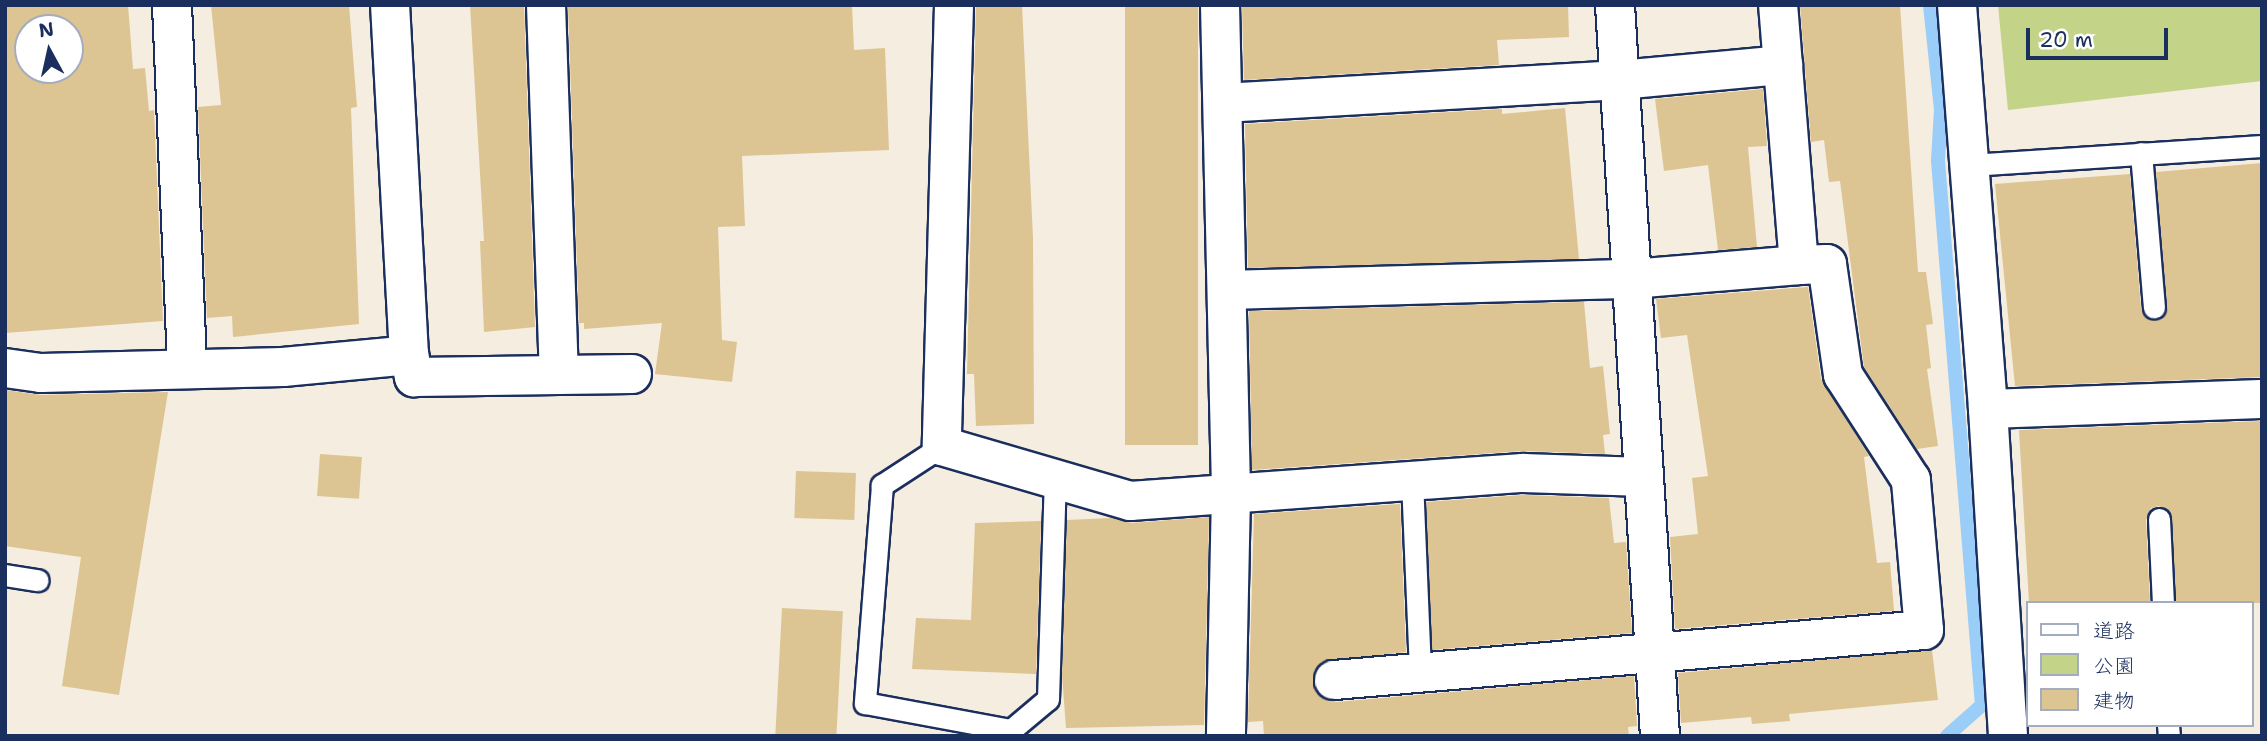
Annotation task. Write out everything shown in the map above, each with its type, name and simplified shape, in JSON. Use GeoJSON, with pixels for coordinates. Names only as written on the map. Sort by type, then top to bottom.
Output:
{"type":"FeatureCollection","features":[{"type":"Feature","properties":{"kind":"street"},"geometry":{"type":"LineString","coordinates":[[172,5],[187,369]]}},
{"type":"Feature","properties":{"kind":"street"},"geometry":{"type":"LineString","coordinates":[[390,5],[409,355],[414,377],[632,374]]}},
{"type":"Feature","properties":{"kind":"street"},"geometry":{"type":"LineString","coordinates":[[546,5],[559,375]]}},
{"type":"Feature","properties":{"kind":"street"},"geometry":{"type":"LineString","coordinates":[[954,5],[943,446],[1130,501],[1523,473],[1644,477]]}},
{"type":"Feature","properties":{"kind":"street"},"geometry":{"type":"LineString","coordinates":[[1220,5],[1231,494],[1226,736]]}},
{"type":"Feature","properties":{"kind":"street"},"geometry":{"type":"LineString","coordinates":[[1615,5],[1660,736]]}},
{"type":"Feature","properties":{"kind":"street"},"geometry":{"type":"LineString","coordinates":[[1778,5],[1799,265]]}},
{"type":"Feature","properties":{"kind":"street"},"geometry":{"type":"LineString","coordinates":[[1956,5],[1989,409],[2008,736]]}},
{"type":"Feature","properties":{"kind":"street"},"geometry":{"type":"LineString","coordinates":[[1223,103],[1620,80],[1783,65]]}},
{"type":"Feature","properties":{"kind":"street"},"geometry":{"type":"LineString","coordinates":[[1227,290],[1632,278],[1827,264],[1843,375],[1911,480],[1924,630],[1654,650],[1334,680]]}},
{"type":"Feature","properties":{"kind":"street"},"geometry":{"type":"LineString","coordinates":[[5,368],[41,373],[283,367],[409,355]]}},
{"type":"Feature","properties":{"kind":"street"},"geometry":{"type":"LineString","coordinates":[[1989,409],[2262,399]]}},
{"type":"Feature","properties":{"kind":"lane"},"geometry":{"type":"LineString","coordinates":[[1969,165],[2262,146]]}},
{"type":"Feature","properties":{"kind":"lane"},"geometry":{"type":"LineString","coordinates":[[2141,153],[2154,307]]}},
{"type":"Feature","properties":{"kind":"lane"},"geometry":{"type":"LineString","coordinates":[[943,446],[882,485],[864,704],[1011,730],[1048,699],[1055,479]]}},
{"type":"Feature","properties":{"kind":"lane"},"geometry":{"type":"LineString","coordinates":[[1412,480],[1420,672]]}},
{"type":"Feature","properties":{"kind":"lane"},"geometry":{"type":"LineString","coordinates":[[2159,519],[2163,601]]}},
{"type":"Feature","properties":{"kind":"lane"},"geometry":{"type":"LineString","coordinates":[[5,575],[38,580]]}},
{"type":"Feature","properties":{"kind":"green space"},"geometry":{"type":"Polygon","coordinates":[[[1998,5],[2262,5],[2262,81],[2008,110],[1998,5]]]}},
{"type":"Feature","properties":{"kind":"building"},"geometry":{"type":"Polygon","coordinates":[[[5,5],[128,5],[133,69],[145,68],[149,111],[154,110],[163,321],[5,333],[5,5]]]}},
{"type":"Feature","properties":{"kind":"building"},"geometry":{"type":"Polygon","coordinates":[[[211,5],[349,5],[357,107],[351,108],[359,324],[233,337],[232,316],[207,318],[198,107],[221,105],[211,5]]]}},
{"type":"Feature","properties":{"kind":"building"},"geometry":{"type":"Polygon","coordinates":[[[470,5],[524,5],[535,327],[484,332],[480,241],[484,241],[470,5]]]}},
{"type":"Feature","properties":{"kind":"building"},"geometry":{"type":"Polygon","coordinates":[[[568,5],[852,5],[854,50],[885,48],[889,150],[742,156],[745,226],[718,227],[722,340],[737,342],[732,382],[655,374],[662,323],[584,329],[584,323],[579,323],[568,5]]]}},
{"type":"Feature","properties":{"kind":"building"},"geometry":{"type":"Polygon","coordinates":[[[976,5],[1022,5],[1033,238],[1034,424],[976,426],[974,374],[967,374],[976,5]]]}},
{"type":"Feature","properties":{"kind":"building"},"geometry":{"type":"Polygon","coordinates":[[[1125,5],[1198,5],[1198,445],[1125,445],[1125,5]]]}},
{"type":"Feature","properties":{"kind":"building"},"geometry":{"type":"Polygon","coordinates":[[[1242,5],[1568,5],[1569,37],[1497,40],[1499,65],[1244,80],[1242,5]]]}},
{"type":"Feature","properties":{"kind":"building"},"geometry":{"type":"Polygon","coordinates":[[[1800,5],[1900,5],[1918,272],[1926,272],[1933,324],[1926,325],[1931,368],[1927,369],[1938,446],[1917,449],[1864,367],[1840,181],[1829,182],[1824,140],[1811,142],[1800,5]]]}},
{"type":"Feature","properties":{"kind":"building"},"geometry":{"type":"Polygon","coordinates":[[[1763,89],[1767,146],[1748,147],[1757,247],[1718,250],[1708,165],[1664,171],[1655,99],[1763,89]]]}},
{"type":"Feature","properties":{"kind":"building"},"geometry":{"type":"Polygon","coordinates":[[[1565,108],[1579,259],[1248,268],[1245,124],[1502,109],[1502,114],[1565,108]]]}},
{"type":"Feature","properties":{"kind":"building"},"geometry":{"type":"Polygon","coordinates":[[[2262,163],[2262,377],[2015,386],[1995,184],[2130,174],[2141,308],[2148,318],[2156,320],[2167,306],[2156,172],[2262,163]]]}},
{"type":"Feature","properties":{"kind":"building"},"geometry":{"type":"Polygon","coordinates":[[[1808,287],[1821,379],[1869,456],[1864,457],[1877,563],[1890,562],[1894,611],[1675,629],[1670,537],[1698,534],[1692,478],[1708,476],[1687,335],[1661,338],[1656,299],[1808,287]]]}},
{"type":"Feature","properties":{"kind":"building"},"geometry":{"type":"Polygon","coordinates":[[[1584,302],[1590,368],[1603,366],[1610,434],[1603,435],[1605,454],[1522,451],[1252,470],[1249,311],[1584,302]]]}},
{"type":"Feature","properties":{"kind":"building"},"geometry":{"type":"Polygon","coordinates":[[[5,390],[41,395],[168,392],[119,695],[62,686],[81,557],[5,546],[5,390]]]}},
{"type":"Feature","properties":{"kind":"building"},"geometry":{"type":"Polygon","coordinates":[[[2262,421],[2262,603],[2176,601],[2172,518],[2159,506],[2151,508],[2146,520],[2150,601],[2029,601],[2019,430],[2262,421]]]}},
{"type":"Feature","properties":{"kind":"building"},"geometry":{"type":"Polygon","coordinates":[[[320,454],[362,457],[359,499],[317,496],[320,454]]]}},
{"type":"Feature","properties":{"kind":"building"},"geometry":{"type":"Polygon","coordinates":[[[796,471],[856,473],[854,520],[794,518],[796,471]]]}},
{"type":"Feature","properties":{"kind":"building"},"geometry":{"type":"Polygon","coordinates":[[[1523,495],[1609,498],[1614,543],[1626,542],[1632,633],[1432,650],[1426,502],[1523,495]]]}},
{"type":"Feature","properties":{"kind":"building"},"geometry":{"type":"Polygon","coordinates":[[[1400,504],[1406,652],[1322,662],[1314,671],[1317,693],[1336,702],[1634,676],[1637,726],[1628,727],[1629,736],[1264,736],[1263,721],[1248,722],[1254,514],[1400,504]]]}},
{"type":"Feature","properties":{"kind":"building"},"geometry":{"type":"Polygon","coordinates":[[[1209,517],[1204,725],[1066,728],[1062,674],[1067,520],[1111,518],[1132,523],[1209,517]]]}},
{"type":"Feature","properties":{"kind":"building"},"geometry":{"type":"Polygon","coordinates":[[[1041,521],[1036,674],[912,669],[916,618],[971,620],[975,523],[1041,521]]]}},
{"type":"Feature","properties":{"kind":"building"},"geometry":{"type":"Polygon","coordinates":[[[782,608],[843,611],[836,736],[775,736],[782,608]]]}},
{"type":"Feature","properties":{"kind":"building"},"geometry":{"type":"Polygon","coordinates":[[[1932,650],[1938,700],[1789,714],[1790,721],[1752,724],[1751,717],[1681,723],[1678,673],[1932,650]]]}},
{"type":"Feature","properties":{"kind":"waterway"},"geometry":{"type":"LineString","coordinates":[[1930,5],[1941,110],[1938,161],[1982,705],[1947,736]]}}]}
